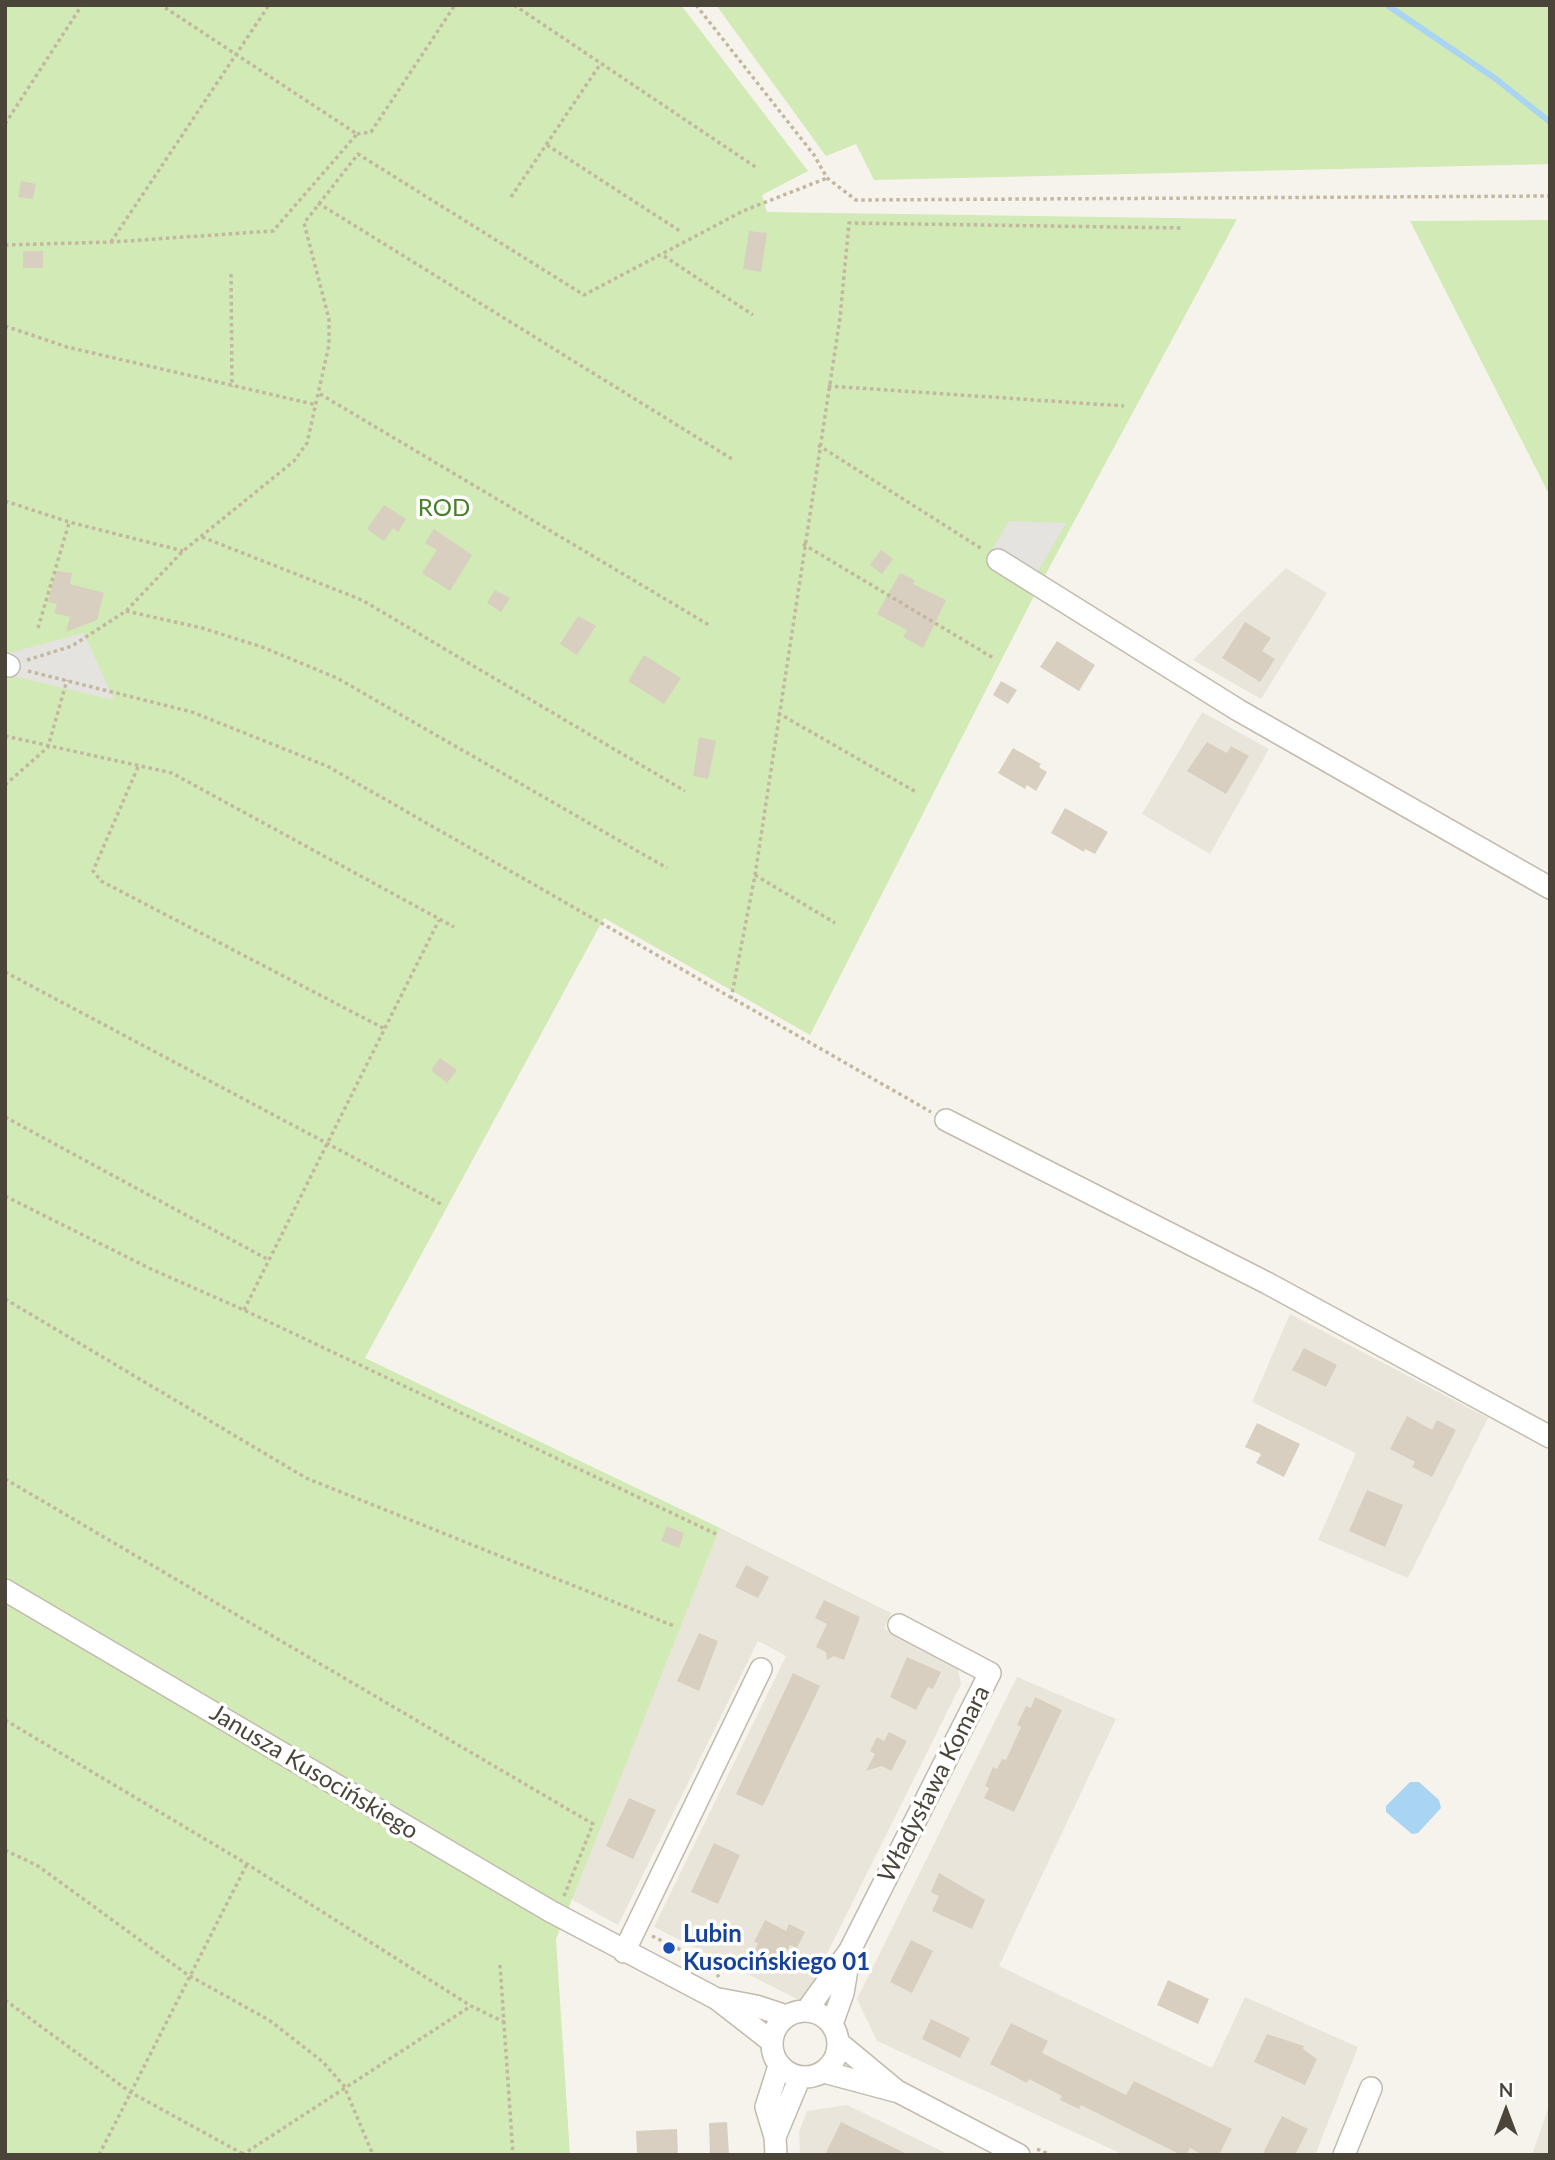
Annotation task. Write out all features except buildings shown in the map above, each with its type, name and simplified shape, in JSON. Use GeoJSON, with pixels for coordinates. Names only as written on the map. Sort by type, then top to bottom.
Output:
{"type":"FeatureCollection","features":[{"type":"Feature","properties":{"kind":"street"},"geometry":{"type":"LineString","coordinates":[[998,559],[1238,710],[1550,888]]}},
{"type":"Feature","properties":{"kind":"street"},"geometry":{"type":"LineString","coordinates":[[946,1121],[1267,1283],[1550,1437]]}},
{"type":"Feature","properties":{"kind":"street","name":"Janusza Kusocińskiego"},"geometry":{"type":"LineString","coordinates":[[5,1590],[624,1952],[723,1991]]}},
{"type":"Feature","properties":{"kind":"street","name":"Władysława Komara"},"geometry":{"type":"LineString","coordinates":[[850,1950],[990,1673],[899,1625]]}},
{"type":"Feature","properties":{"kind":"street"},"geometry":{"type":"LineString","coordinates":[[624,1952],[761,1669]]}},
{"type":"Feature","properties":{"kind":"street"},"geometry":{"type":"LineString","coordinates":[[807,2010],[850,1950]]}},
{"type":"Feature","properties":{"kind":"street"},"geometry":{"type":"LineString","coordinates":[[824,2072],[835,2060],[836,2034],[850,1950]]}},
{"type":"Feature","properties":{"kind":"street"},"geometry":{"type":"LineString","coordinates":[[723,1991],[786,2016]]}},
{"type":"Feature","properties":{"kind":"street"},"geometry":{"type":"LineString","coordinates":[[723,1991],[771,2041]]}},
{"type":"Feature","properties":{"kind":"street"},"geometry":{"type":"LineString","coordinates":[[897,2091],[836,2034],[821,2014],[807,2010],[786,2016],[775,2027],[771,2041],[772,2054],[779,2066],[800,2077],[824,2072],[897,2091],[1022,2150]]}},
{"type":"Feature","properties":{"kind":"street"},"geometry":{"type":"LineString","coordinates":[[775,2146],[766,2107],[779,2066]]}},
{"type":"Feature","properties":{"kind":"street"},"geometry":{"type":"LineString","coordinates":[[775,2146],[800,2077]]}},
{"type":"Feature","properties":{"kind":"street"},"geometry":{"type":"LineString","coordinates":[[1344,2155],[1371,2088]]}},
{"type":"Feature","properties":{"kind":"path"},"geometry":{"type":"LineString","coordinates":[[5,124],[82,5]]}},
{"type":"Feature","properties":{"kind":"path"},"geometry":{"type":"LineString","coordinates":[[161,5],[357,135]]}},
{"type":"Feature","properties":{"kind":"path"},"geometry":{"type":"LineString","coordinates":[[111,242],[269,5]]}},
{"type":"Feature","properties":{"kind":"path"},"geometry":{"type":"LineString","coordinates":[[5,245],[111,242],[273,231],[357,135],[371,132],[455,5]]}},
{"type":"Feature","properties":{"kind":"path"},"geometry":{"type":"LineString","coordinates":[[514,5],[757,169]]}},
{"type":"Feature","properties":{"kind":"path"},"geometry":{"type":"LineString","coordinates":[[696,5],[814,155],[827,178],[856,200],[1550,196]]}},
{"type":"Feature","properties":{"kind":"path"},"geometry":{"type":"LineString","coordinates":[[511,197],[601,62]]}},
{"type":"Feature","properties":{"kind":"path"},"geometry":{"type":"LineString","coordinates":[[547,145],[680,230]]}},
{"type":"Feature","properties":{"kind":"path"},"geometry":{"type":"LineString","coordinates":[[7,665],[72,646],[92,636],[126,611],[183,551],[294,461],[307,443],[329,345],[328,319],[304,223],[358,154],[584,295],[664,256],[743,211],[827,178]]}},
{"type":"Feature","properties":{"kind":"path"},"geometry":{"type":"LineString","coordinates":[[318,203],[732,459]]}},
{"type":"Feature","properties":{"kind":"path"},"geometry":{"type":"LineString","coordinates":[[731,999],[755,875],[818,445],[840,318],[849,223],[1182,228]]}},
{"type":"Feature","properties":{"kind":"path"},"geometry":{"type":"LineString","coordinates":[[664,256],[753,315]]}},
{"type":"Feature","properties":{"kind":"path"},"geometry":{"type":"LineString","coordinates":[[230,274],[232,387]]}},
{"type":"Feature","properties":{"kind":"path"},"geometry":{"type":"LineString","coordinates":[[5,326],[67,347],[317,405]]}},
{"type":"Feature","properties":{"kind":"path"},"geometry":{"type":"LineString","coordinates":[[828,386],[1124,406]]}},
{"type":"Feature","properties":{"kind":"path"},"geometry":{"type":"LineString","coordinates":[[320,394],[709,625]]}},
{"type":"Feature","properties":{"kind":"path"},"geometry":{"type":"LineString","coordinates":[[818,445],[998,559]]}},
{"type":"Feature","properties":{"kind":"path"},"geometry":{"type":"LineString","coordinates":[[5,501],[69,522],[183,551]]}},
{"type":"Feature","properties":{"kind":"path"},"geometry":{"type":"LineString","coordinates":[[38,628],[69,522]]}},
{"type":"Feature","properties":{"kind":"path"},"geometry":{"type":"LineString","coordinates":[[201,537],[362,600],[685,791]]}},
{"type":"Feature","properties":{"kind":"path"},"geometry":{"type":"LineString","coordinates":[[803,544],[995,659]]}},
{"type":"Feature","properties":{"kind":"path"},"geometry":{"type":"LineString","coordinates":[[126,611],[250,643],[337,678],[667,868]]}},
{"type":"Feature","properties":{"kind":"path"},"geometry":{"type":"LineString","coordinates":[[7,665],[192,712],[327,766],[946,1121]]}},
{"type":"Feature","properties":{"kind":"path"},"geometry":{"type":"LineString","coordinates":[[5,785],[48,747],[67,680]]}},
{"type":"Feature","properties":{"kind":"path"},"geometry":{"type":"LineString","coordinates":[[778,713],[916,792]]}},
{"type":"Feature","properties":{"kind":"path"},"geometry":{"type":"LineString","coordinates":[[5,736],[172,773],[454,928]]}},
{"type":"Feature","properties":{"kind":"path"},"geometry":{"type":"LineString","coordinates":[[138,767],[93,871],[101,881],[385,1029]]}},
{"type":"Feature","properties":{"kind":"path"},"geometry":{"type":"LineString","coordinates":[[755,875],[835,923]]}},
{"type":"Feature","properties":{"kind":"path"},"geometry":{"type":"LineString","coordinates":[[244,1310],[439,920]]}},
{"type":"Feature","properties":{"kind":"path"},"geometry":{"type":"LineString","coordinates":[[5,972],[441,1204]]}},
{"type":"Feature","properties":{"kind":"path"},"geometry":{"type":"LineString","coordinates":[[5,1117],[269,1260]]}},
{"type":"Feature","properties":{"kind":"path"},"geometry":{"type":"LineString","coordinates":[[5,1196],[151,1269],[244,1310],[716,1534]]}},
{"type":"Feature","properties":{"kind":"path"},"geometry":{"type":"LineString","coordinates":[[5,1299],[306,1478],[674,1626]]}},
{"type":"Feature","properties":{"kind":"path"},"geometry":{"type":"LineString","coordinates":[[5,1479],[593,1824],[564,1896]]}},
{"type":"Feature","properties":{"kind":"path"},"geometry":{"type":"LineString","coordinates":[[5,1720],[247,1864],[471,2006],[504,2022]]}},
{"type":"Feature","properties":{"kind":"path"},"geometry":{"type":"LineString","coordinates":[[5,1850],[38,1866],[188,1975],[269,2020],[323,2062],[344,2086],[373,2155]]}},
{"type":"Feature","properties":{"kind":"path"},"geometry":{"type":"LineString","coordinates":[[99,2155],[188,1975],[247,1864]]}},
{"type":"Feature","properties":{"kind":"path"},"geometry":{"type":"LineString","coordinates":[[636,1929],[708,1963],[723,1991]]}},
{"type":"Feature","properties":{"kind":"path"},"geometry":{"type":"LineString","coordinates":[[500,1965],[513,2155]]}},
{"type":"Feature","properties":{"kind":"path"},"geometry":{"type":"LineString","coordinates":[[5,2000],[130,2092],[244,2154],[344,2086],[471,2006]]}},
{"type":"Feature","properties":{"kind":"path"},"geometry":{"type":"LineString","coordinates":[[1022,2150],[1052,2155]]}},
{"type":"Feature","properties":{"kind":"shaded area"},"geometry":{"type":"Polygon","coordinates":[[[1009,521],[1066,523],[1030,585],[987,558],[1009,521]]]}},
{"type":"Feature","properties":{"kind":"shaded area"},"geometry":{"type":"Polygon","coordinates":[[[1286,568],[1327,593],[1261,699],[1193,660],[1286,568]]]}},
{"type":"Feature","properties":{"kind":"shaded area"},"geometry":{"type":"Polygon","coordinates":[[[84,633],[114,700],[5,674],[5,654],[84,633]]]}},
{"type":"Feature","properties":{"kind":"shaded area"},"geometry":{"type":"Polygon","coordinates":[[[1202,712],[1269,749],[1210,854],[1142,814],[1202,712]]]}},
{"type":"Feature","properties":{"kind":"shaded area"},"geometry":{"type":"Polygon","coordinates":[[[1290,1314],[1488,1418],[1408,1578],[1318,1540],[1356,1453],[1252,1402],[1290,1314]]]}},
{"type":"Feature","properties":{"kind":"shaded area"},"geometry":{"type":"Polygon","coordinates":[[[720,1528],[891,1613],[884,1629],[957,1666],[961,1684],[803,2002],[654,1927],[786,1656],[758,1641],[618,1925],[571,1899],[720,1528]]]}},
{"type":"Feature","properties":{"kind":"shaded area"},"geometry":{"type":"Polygon","coordinates":[[[1017,1677],[1116,1719],[999,1966],[1212,2068],[1245,1997],[1358,2047],[1315,2155],[1124,2155],[877,2041],[857,1999],[1017,1677]]]}},
{"type":"Feature","properties":{"kind":"shaded area"},"geometry":{"type":"Polygon","coordinates":[[[847,2105],[950,2155],[800,2155],[799,2132],[807,2111],[847,2105]]]}},
{"type":"Feature","properties":{"kind":"shaded area"},"geometry":{"type":"Polygon","coordinates":[[[1548,2109],[1550,2155],[1532,2155],[1548,2109]]]}},
{"type":"Feature","properties":{"kind":"green space","name":"ROD"},"geometry":{"type":"Polygon","coordinates":[[[5,5],[681,5],[808,171],[762,195],[767,212],[1237,219],[1035,594],[810,1035],[604,918],[365,1358],[720,1528],[556,1939],[570,2155],[5,2155],[5,5]]]}},
{"type":"Feature","properties":{"kind":"green space"},"geometry":{"type":"Polygon","coordinates":[[[716,5],[1550,5],[1550,164],[874,180],[856,144],[826,156],[716,5]]]}},
{"type":"Feature","properties":{"kind":"green space"},"geometry":{"type":"Polygon","coordinates":[[[1550,220],[1550,496],[1410,221],[1550,220]]]}},
{"type":"Feature","properties":{"kind":"water"},"geometry":{"type":"Polygon","coordinates":[[[1410,1782],[1419,1782],[1439,1800],[1441,1808],[1418,1833],[1412,1834],[1386,1812],[1386,1806],[1410,1782]]]}},
{"type":"Feature","properties":{"kind":"waterway"},"geometry":{"type":"LineString","coordinates":[[1387,5],[1496,79],[1550,122]]}},
{"type":"Feature","properties":{"kind":"place","name":"Lubin Kusocińskiego 01"},"geometry":{"type":"Point","coordinates":[669,1948]}}]}
